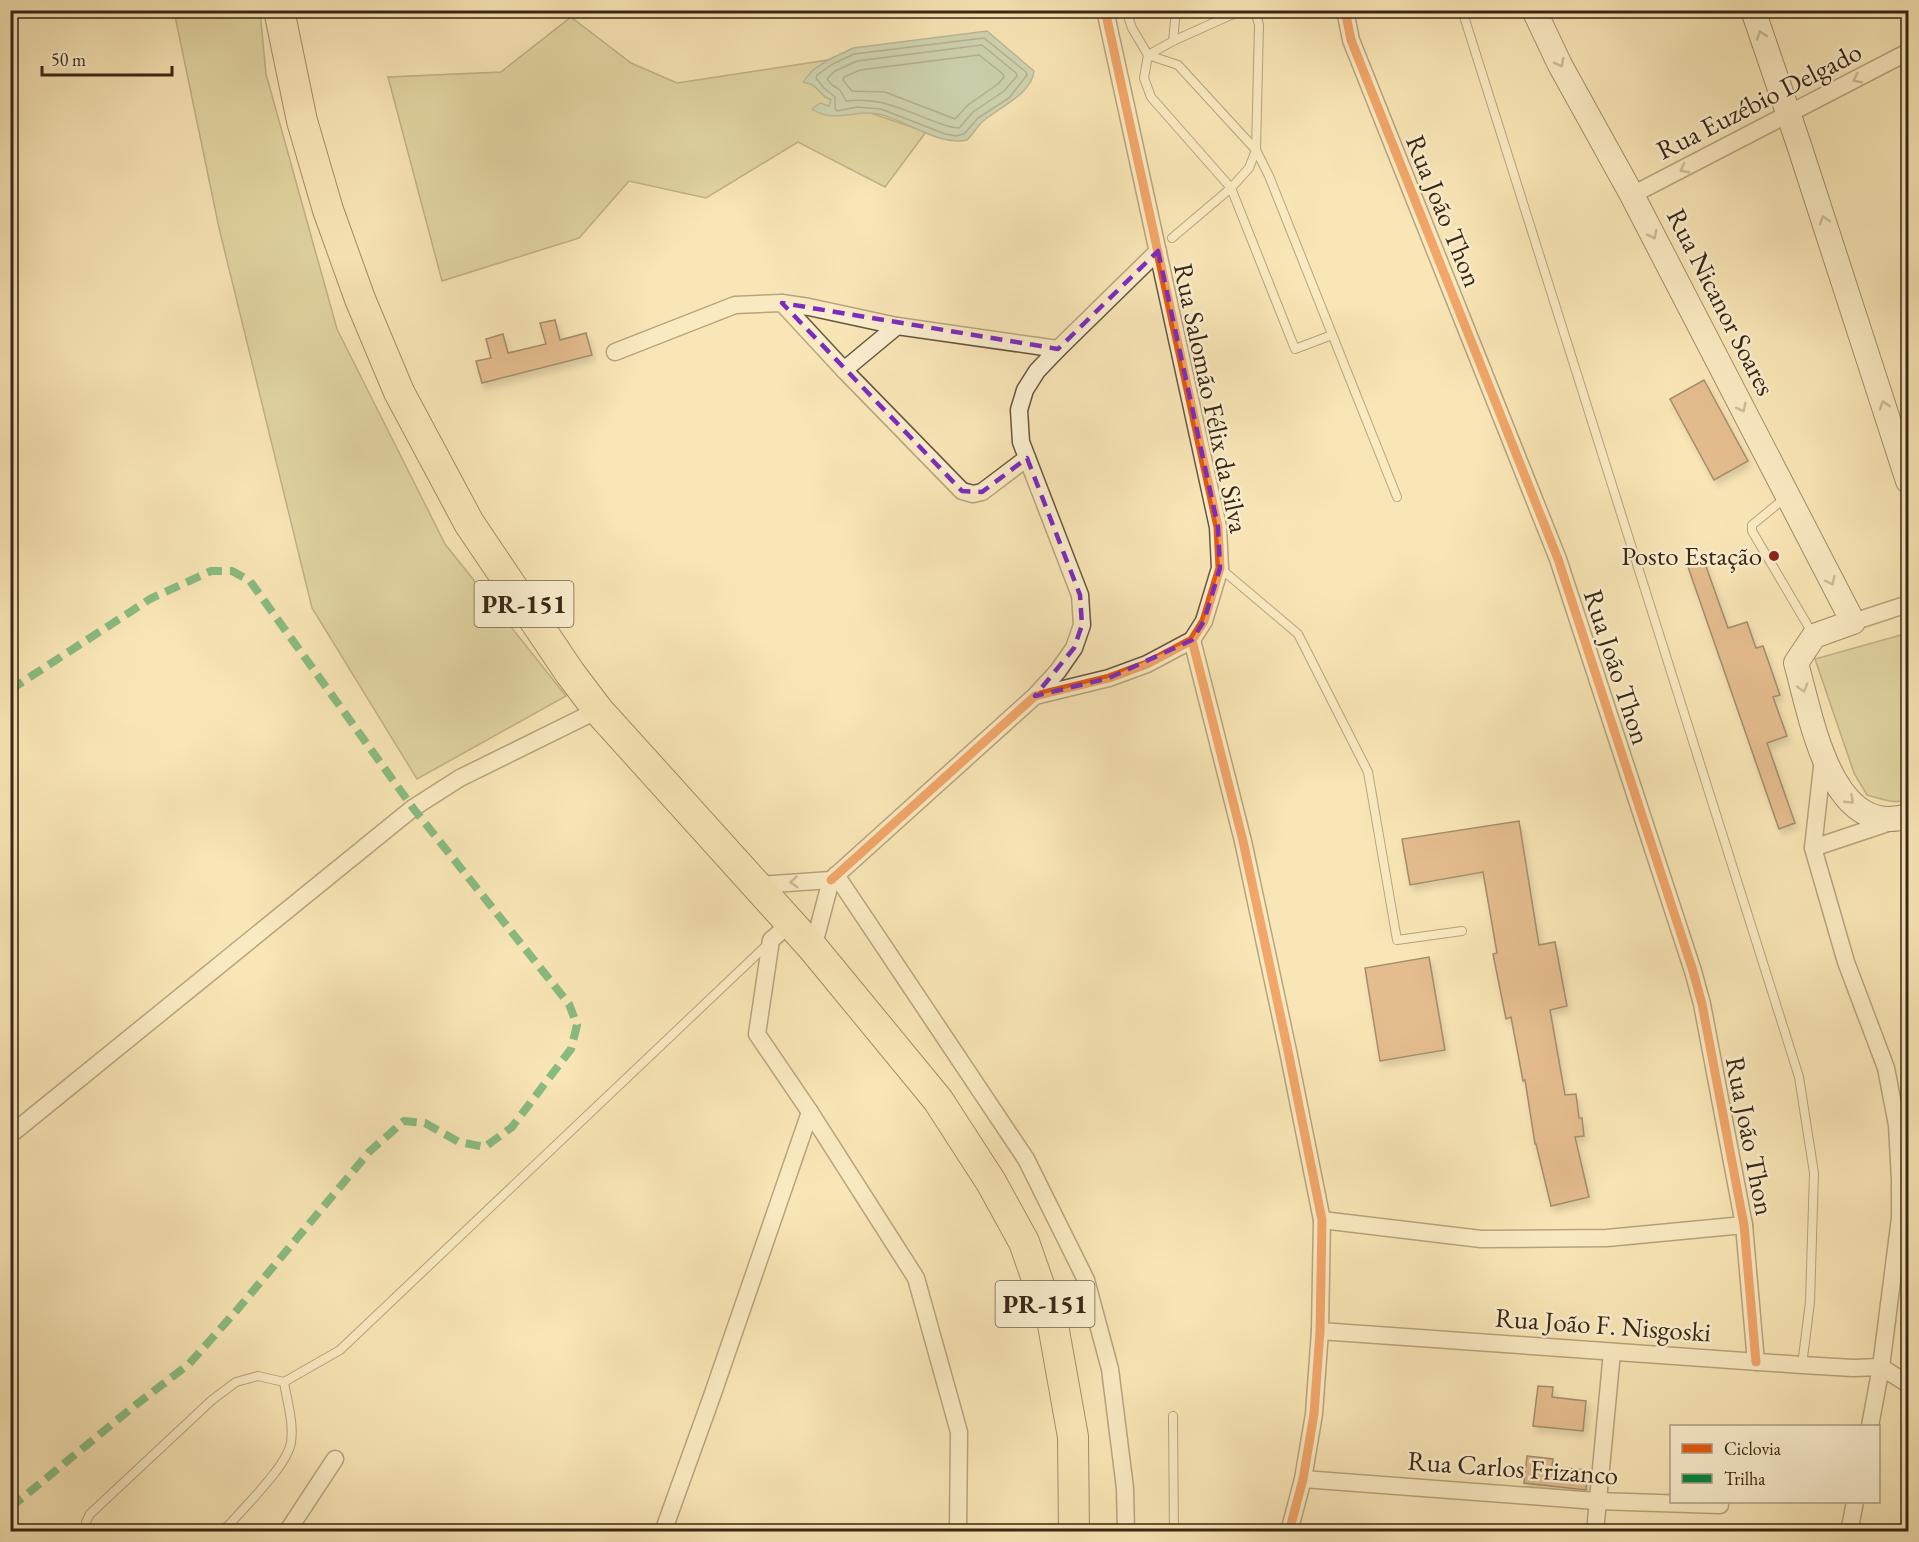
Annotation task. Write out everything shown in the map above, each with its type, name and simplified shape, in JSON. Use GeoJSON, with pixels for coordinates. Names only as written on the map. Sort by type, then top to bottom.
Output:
{"type":"FeatureCollection","features":[{"type":"Feature","properties":{"kind":"highway","name":"PR-151"},"geometry":{"type":"LineString","coordinates":[[279,10],[302,121],[328,210],[360,299],[399,392],[469,523],[570,673],[598,710],[757,885],[781,932],[813,948],[938,1100],[990,1182],[1024,1242],[1053,1325],[1073,1437],[1074,1532]]}},
{"type":"Feature","properties":{"kind":"street","name":"Rua Salomão Félix da Silva"},"geometry":{"type":"LineString","coordinates":[[1104,10],[1218,527],[1220,568],[1204,621],[1192,640]]}},
{"type":"Feature","properties":{"kind":"street","name":"Rua João Thon"},"geometry":{"type":"LineString","coordinates":[[1345,10],[1351,40],[1565,581],[1702,1004],[1744,1225],[1756,1362]]}},
{"type":"Feature","properties":{"kind":"street","name":"Rua Nicanor Soares"},"geometry":{"type":"LineString","coordinates":[[1534,10],[1560,65],[1632,195],[1853,622]]}},
{"type":"Feature","properties":{"kind":"street"},"geometry":{"type":"LineString","coordinates":[[1753,10],[1908,481]]}},
{"type":"Feature","properties":{"kind":"street","name":"Rua Euzébio Delgado"},"geometry":{"type":"LineString","coordinates":[[1632,195],[1908,52]]}},
{"type":"Feature","properties":{"kind":"street"},"geometry":{"type":"LineString","coordinates":[[813,948],[833,877],[1035,696],[1058,671],[1074,648],[1082,625],[1080,595],[1021,442],[1019,410],[1025,390],[1037,371],[1158,251]]}},
{"type":"Feature","properties":{"kind":"street"},"geometry":{"type":"LineString","coordinates":[[615,352],[735,305],[782,303],[897,326],[1058,349]]}},
{"type":"Feature","properties":{"kind":"street"},"geometry":{"type":"LineString","coordinates":[[782,303],[962,491],[973,494],[982,492],[1027,458]]}},
{"type":"Feature","properties":{"kind":"street"},"geometry":{"type":"LineString","coordinates":[[844,370],[897,326]]}},
{"type":"Feature","properties":{"kind":"street"},"geometry":{"type":"LineString","coordinates":[[1901,819],[1867,814],[1849,802],[1838,788],[1823,758],[1796,663],[1814,636],[1908,604]]}},
{"type":"Feature","properties":{"kind":"street"},"geometry":{"type":"LineString","coordinates":[[1035,696],[1109,678],[1148,664],[1192,640],[1243,841],[1322,1220],[1320,1331],[1314,1414],[1303,1479],[1289,1532]]}},
{"type":"Feature","properties":{"kind":"street"},"geometry":{"type":"LineString","coordinates":[[10,1135],[413,808],[460,778],[598,710]]}},
{"type":"Feature","properties":{"kind":"street"},"geometry":{"type":"LineString","coordinates":[[1823,758],[1813,848],[1846,962],[1886,1068],[1897,1125],[1904,1217],[1870,1425]]}},
{"type":"Feature","properties":{"kind":"street"},"geometry":{"type":"LineString","coordinates":[[1813,848],[1901,819]]}},
{"type":"Feature","properties":{"kind":"street"},"geometry":{"type":"LineString","coordinates":[[757,885],[833,877]]}},
{"type":"Feature","properties":{"kind":"street"},"geometry":{"type":"LineString","coordinates":[[833,877],[1026,1159],[1086,1280],[1110,1369],[1125,1488],[1126,1532]]}},
{"type":"Feature","properties":{"kind":"street"},"geometry":{"type":"LineString","coordinates":[[781,932],[757,1034],[810,1112],[916,1278],[959,1432],[958,1532]]}},
{"type":"Feature","properties":{"kind":"street"},"geometry":{"type":"LineString","coordinates":[[663,1532],[810,1112]]}},
{"type":"Feature","properties":{"kind":"street"},"geometry":{"type":"LineString","coordinates":[[1322,1220],[1480,1239],[1606,1238],[1744,1225]]}},
{"type":"Feature","properties":{"kind":"street","name":"Rua João F. Nisgoski"},"geometry":{"type":"LineString","coordinates":[[1320,1331],[1802,1365],[1881,1367]]}},
{"type":"Feature","properties":{"kind":"street"},"geometry":{"type":"LineString","coordinates":[[1595,1532],[1596,1501],[1612,1352]]}},
{"type":"Feature","properties":{"kind":"street"},"geometry":{"type":"LineString","coordinates":[[1881,1367],[1908,1384]]}},
{"type":"Feature","properties":{"kind":"street"},"geometry":{"type":"LineString","coordinates":[[287,1532],[335,1459]]}},
{"type":"Feature","properties":{"kind":"street","name":"Rua Carlos Frizanco"},"geometry":{"type":"LineString","coordinates":[[1303,1479],[1596,1501],[1720,1505]]}},
{"type":"Feature","properties":{"kind":"street"},"geometry":{"type":"LineString","coordinates":[[1849,1532],[1855,1503]]}},
{"type":"Feature","properties":{"kind":"lane"},"geometry":{"type":"LineString","coordinates":[[1126,10],[1132,28],[1148,55],[1144,78],[1151,97],[1231,188],[1295,349],[1332,335]]}},
{"type":"Feature","properties":{"kind":"lane"},"geometry":{"type":"LineString","coordinates":[[1173,41],[1176,10]]}},
{"type":"Feature","properties":{"kind":"lane"},"geometry":{"type":"LineString","coordinates":[[1148,55],[1173,41],[1242,10]]}},
{"type":"Feature","properties":{"kind":"lane"},"geometry":{"type":"LineString","coordinates":[[1172,238],[1231,188],[1249,168],[1257,150],[1259,25],[1255,10]]}},
{"type":"Feature","properties":{"kind":"lane"},"geometry":{"type":"LineString","coordinates":[[1462,10],[1799,1077],[1814,1173],[1810,1302],[1802,1365]]}},
{"type":"Feature","properties":{"kind":"lane"},"geometry":{"type":"LineString","coordinates":[[1148,55],[1178,65],[1257,150],[1397,497]]}},
{"type":"Feature","properties":{"kind":"lane"},"geometry":{"type":"LineString","coordinates":[[1787,495],[1752,525],[1752,531],[1814,636]]}},
{"type":"Feature","properties":{"kind":"lane"},"geometry":{"type":"LineString","coordinates":[[1220,568],[1298,633],[1368,772],[1397,940],[1462,931]]}},
{"type":"Feature","properties":{"kind":"lane"},"geometry":{"type":"LineString","coordinates":[[85,1532],[90,1514],[212,1400],[236,1382],[258,1376],[284,1382],[340,1350],[781,932]]}},
{"type":"Feature","properties":{"kind":"lane"},"geometry":{"type":"LineString","coordinates":[[220,1532],[230,1524],[287,1457],[291,1443],[291,1430],[284,1382]]}},
{"type":"Feature","properties":{"kind":"lane"},"geometry":{"type":"LineString","coordinates":[[1173,1416],[1174,1532]]}},
{"type":"Feature","properties":{"kind":"highlighted area"},"geometry":{"type":"Polygon","coordinates":[[[1158,251],[1218,527],[1220,568],[1204,621],[1192,640],[1109,678],[1035,696],[1074,648],[1082,625],[1080,595],[1027,458],[982,492],[962,491],[782,303],[1058,349],[1158,251]]]}},
{"type":"Feature","properties":{"kind":"shaded area"},"geometry":{"type":"Polygon","coordinates":[[[174,11],[260,11],[266,74],[337,329],[445,544],[566,696],[417,779],[312,608],[219,228],[174,11]]]}},
{"type":"Feature","properties":{"kind":"shaded area"},"geometry":{"type":"Polygon","coordinates":[[[571,17],[631,63],[677,83],[828,60],[812,71],[813,84],[825,97],[926,132],[885,187],[798,142],[706,198],[629,181],[579,238],[442,281],[388,77],[501,72],[571,17]]]}},
{"type":"Feature","properties":{"kind":"shaded area"},"geometry":{"type":"Polygon","coordinates":[[[1908,633],[1908,800],[1893,801],[1867,795],[1854,773],[1815,659],[1908,633]]]}},
{"type":"Feature","properties":{"kind":"water"},"geometry":{"type":"Polygon","coordinates":[[[987,31],[1034,71],[1032,79],[1021,94],[982,122],[967,140],[956,141],[934,136],[879,114],[862,113],[837,116],[812,109],[820,103],[829,106],[831,100],[812,85],[803,82],[812,71],[828,60],[853,48],[987,31]]]}},
{"type":"Feature","properties":{"kind":"building"},"geometry":{"type":"Polygon","coordinates":[[[555,320],[560,340],[586,333],[592,355],[482,383],[476,361],[491,358],[486,339],[503,334],[508,353],[546,344],[540,323],[555,320]]]}},
{"type":"Feature","properties":{"kind":"building"},"geometry":{"type":"Polygon","coordinates":[[[1704,380],[1748,461],[1714,480],[1670,399],[1704,380]]]}},
{"type":"Feature","properties":{"kind":"building"},"geometry":{"type":"Polygon","coordinates":[[[1703,558],[1728,628],[1747,622],[1756,648],[1763,646],[1780,695],[1773,697],[1787,736],[1767,743],[1795,823],[1779,829],[1687,564],[1703,558]]]}},
{"type":"Feature","properties":{"kind":"building"},"geometry":{"type":"Polygon","coordinates":[[[1519,821],[1539,945],[1555,942],[1567,1006],[1550,1010],[1565,1095],[1576,1094],[1584,1136],[1575,1137],[1589,1197],[1551,1206],[1535,1144],[1525,1080],[1523,1081],[1511,1017],[1506,1019],[1493,954],[1497,953],[1483,872],[1410,885],[1402,839],[1519,821]]]}},
{"type":"Feature","properties":{"kind":"building"},"geometry":{"type":"Polygon","coordinates":[[[1429,957],[1445,1050],[1380,1061],[1365,968],[1429,957]]]}},
{"type":"Feature","properties":{"kind":"building"},"geometry":{"type":"Polygon","coordinates":[[[1538,1386],[1553,1387],[1552,1397],[1586,1401],[1583,1431],[1533,1426],[1538,1386]]]}},
{"type":"Feature","properties":{"kind":"building"},"geometry":{"type":"Polygon","coordinates":[[[1527,1456],[1553,1459],[1552,1467],[1587,1470],[1586,1490],[1524,1483],[1527,1456]]]}},
{"type":"Feature","properties":{"kind":"marked path"},"geometry":{"type":"LineString","coordinates":[[10,690],[150,599],[211,571],[232,571],[250,581],[413,808],[569,1004],[577,1025],[571,1049],[512,1127],[485,1147],[459,1142],[425,1123],[404,1121],[370,1151],[189,1364],[10,1508]]}},
{"type":"Feature","properties":{"kind":"cycle path"},"geometry":{"type":"LineString","coordinates":[[831,880],[1035,696],[1109,678],[1147,664],[1192,640],[1204,621],[1220,568],[1218,527],[1105,10]]}},
{"type":"Feature","properties":{"kind":"cycle path"},"geometry":{"type":"LineString","coordinates":[[1345,10],[1351,40],[1558,559],[1693,971],[1702,1004],[1744,1225],[1756,1362]]}},
{"type":"Feature","properties":{"kind":"cycle path"},"geometry":{"type":"LineString","coordinates":[[1192,640],[1243,841],[1322,1220],[1320,1331],[1314,1414],[1303,1479],[1289,1532]]}},
{"type":"Feature","properties":{"kind":"place","name":"Posto Estação"},"geometry":{"type":"Point","coordinates":[1774,556]}}]}
